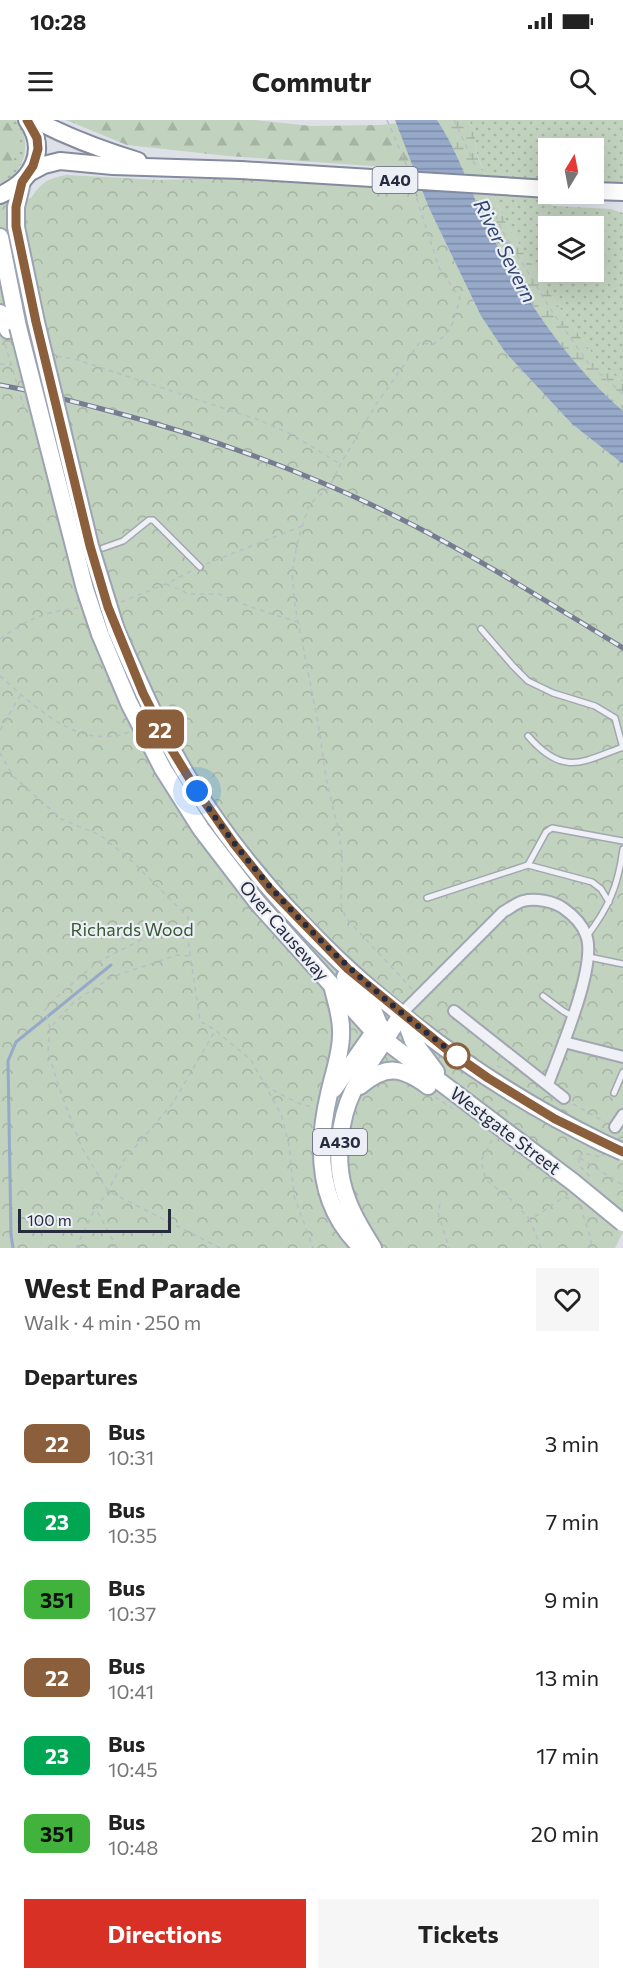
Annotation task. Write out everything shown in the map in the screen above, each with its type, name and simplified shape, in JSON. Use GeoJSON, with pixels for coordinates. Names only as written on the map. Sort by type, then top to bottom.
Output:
{"type":"FeatureCollection","features":[{"type":"Feature","properties":{"kind":"main road","name":"Over Causeway"},"geometry":{"type":"LineString","coordinates":[[27,120],[37,138],[38,149],[36,159],[25,178],[16,207],[16,226],[108,632]]}},
{"type":"Feature","properties":{"kind":"main road","name":"A40"},"geometry":{"type":"LineString","coordinates":[[34,120],[62,135],[153,166]]}},
{"type":"Feature","properties":{"kind":"main road","name":"A40"},"geometry":{"type":"LineString","coordinates":[[0,195],[12,190],[44,165],[60,161],[112,166],[241,170],[538,188]]}},
{"type":"Feature","properties":{"kind":"main road"},"geometry":{"type":"LineString","coordinates":[[604,191],[623,192]]}},
{"type":"Feature","properties":{"kind":"main road"},"geometry":{"type":"LineString","coordinates":[[0,237],[13,328]]}},
{"type":"Feature","properties":{"kind":"main road"},"geometry":{"type":"LineString","coordinates":[[0,313],[13,328]]}},
{"type":"Feature","properties":{"kind":"main road","name":"Over Causeway"},"geometry":{"type":"LineString","coordinates":[[13,328],[85,589],[108,632],[149,724],[163,769],[201,829],[257,902],[332,986],[380,1033]]}},
{"type":"Feature","properties":{"kind":"main road","name":"Over Causeway"},"geometry":{"type":"LineString","coordinates":[[149,724],[215,818],[270,889],[348,969],[402,1013]]}},
{"type":"Feature","properties":{"kind":"main road"},"geometry":{"type":"LineString","coordinates":[[292,913],[303,931],[372,1007],[380,1033],[402,1013],[413,1041],[455,1095]]}},
{"type":"Feature","properties":{"kind":"main road","name":"A430"},"geometry":{"type":"LineString","coordinates":[[332,986],[341,1017],[341,1036],[320,1103],[322,1173],[329,1202],[350,1237],[362,1248]]}},
{"type":"Feature","properties":{"kind":"main road","name":"Westgate Street"},"geometry":{"type":"LineString","coordinates":[[402,1013],[445,1048],[502,1088],[555,1119],[623,1152]]}},
{"type":"Feature","properties":{"kind":"main road","name":"A430"},"geometry":{"type":"LineString","coordinates":[[320,1103],[380,1033]]}},
{"type":"Feature","properties":{"kind":"main road","name":"A430"},"geometry":{"type":"LineString","coordinates":[[373,1248],[358,1223],[344,1190],[339,1161],[341,1135],[353,1092],[380,1033]]}},
{"type":"Feature","properties":{"kind":"main road","name":"Westgate Street"},"geometry":{"type":"LineString","coordinates":[[380,1033],[455,1095],[573,1182],[623,1223]]}},
{"type":"Feature","properties":{"kind":"main road"},"geometry":{"type":"LineString","coordinates":[[353,1092],[376,1074],[393,1070],[414,1076],[459,1105],[471,1107]]}},
{"type":"Feature","properties":{"kind":"street"},"geometry":{"type":"LineString","coordinates":[[402,1013],[503,912],[522,901],[542,901],[560,906],[578,920],[587,936],[589,957],[564,1042],[548,1084]]}},
{"type":"Feature","properties":{"kind":"street"},"geometry":{"type":"LineString","coordinates":[[454,1011],[564,1098]]}},
{"type":"Feature","properties":{"kind":"street"},"geometry":{"type":"LineString","coordinates":[[564,1042],[623,1057]]}},
{"type":"Feature","properties":{"kind":"street"},"geometry":{"type":"LineString","coordinates":[[615,1127],[623,1115]]}},
{"type":"Feature","properties":{"kind":"lane"},"geometry":{"type":"LineString","coordinates":[[103,549],[123,541],[149,520],[153,520],[200,567]]}},
{"type":"Feature","properties":{"kind":"lane"},"geometry":{"type":"LineString","coordinates":[[481,629],[528,681],[553,693],[594,706],[615,718],[623,747],[581,762],[565,763],[552,759],[528,736]]}},
{"type":"Feature","properties":{"kind":"lane"},"geometry":{"type":"LineString","coordinates":[[528,865],[546,832],[552,828],[623,841]]}},
{"type":"Feature","properties":{"kind":"lane"},"geometry":{"type":"LineString","coordinates":[[587,936],[602,916],[616,887],[623,849]]}},
{"type":"Feature","properties":{"kind":"lane"},"geometry":{"type":"LineString","coordinates":[[427,898],[528,865],[592,882],[601,889],[609,902]]}},
{"type":"Feature","properties":{"kind":"lane"},"geometry":{"type":"LineString","coordinates":[[589,957],[623,964]]}},
{"type":"Feature","properties":{"kind":"lane"},"geometry":{"type":"LineString","coordinates":[[543,996],[572,1016]]}},
{"type":"Feature","properties":{"kind":"lane"},"geometry":{"type":"LineString","coordinates":[[614,1093],[623,1072]]}},
{"type":"Feature","properties":{"kind":"path"},"geometry":{"type":"LineString","coordinates":[[387,120],[408,169]]}},
{"type":"Feature","properties":{"kind":"path"},"geometry":{"type":"LineString","coordinates":[[454,120],[480,178]]}},
{"type":"Feature","properties":{"kind":"path"},"geometry":{"type":"LineString","coordinates":[[414,189],[439,268],[460,298],[451,328],[446,336],[432,345],[420,342],[377,403],[329,488],[308,508],[297,544],[292,573],[298,623],[342,855],[341,905],[346,918],[406,980],[418,996]]}},
{"type":"Feature","properties":{"kind":"path"},"geometry":{"type":"LineString","coordinates":[[489,198],[502,230],[551,310],[589,364],[623,394]]}},
{"type":"Feature","properties":{"kind":"path"},"geometry":{"type":"LineString","coordinates":[[50,357],[61,355],[75,359],[250,416],[293,435],[340,465]]}},
{"type":"Feature","properties":{"kind":"path"},"geometry":{"type":"LineString","coordinates":[[0,364],[23,368]]}},
{"type":"Feature","properties":{"kind":"path"},"geometry":{"type":"LineString","coordinates":[[200,567],[303,526]]}},
{"type":"Feature","properties":{"kind":"path"},"geometry":{"type":"LineString","coordinates":[[166,584],[189,594],[219,594],[298,623]]}},
{"type":"Feature","properties":{"kind":"path"},"geometry":{"type":"LineString","coordinates":[[0,676],[47,718],[73,729],[100,737],[115,737],[149,724]]}},
{"type":"Feature","properties":{"kind":"path"},"geometry":{"type":"LineString","coordinates":[[0,730],[21,694]]}},
{"type":"Feature","properties":{"kind":"path"},"geometry":{"type":"LineString","coordinates":[[0,753],[13,776],[62,819],[100,835],[133,862],[188,917],[200,1021],[215,1030],[251,1060],[281,1114],[289,1145],[294,1196],[313,1248]]}},
{"type":"Feature","properties":{"kind":"path"},"geometry":{"type":"LineString","coordinates":[[188,928],[156,932],[96,963],[59,994],[45,1010],[50,1028],[48,1052],[82,1148],[108,1191],[220,1248]]}},
{"type":"Feature","properties":{"kind":"path"},"geometry":{"type":"LineString","coordinates":[[50,1028],[74,1002],[112,977],[177,955],[191,956]]}},
{"type":"Feature","properties":{"kind":"path"},"geometry":{"type":"LineString","coordinates":[[76,1248],[124,1160],[173,1102],[215,1030]]}},
{"type":"Feature","properties":{"kind":"path"},"geometry":{"type":"LineString","coordinates":[[492,1064],[514,1072]]}},
{"type":"Feature","properties":{"kind":"path"},"geometry":{"type":"LineString","coordinates":[[264,1085],[298,1103],[320,1103]]}},
{"type":"Feature","properties":{"kind":"path"},"geometry":{"type":"LineString","coordinates":[[564,1098],[581,1110],[615,1127]]}},
{"type":"Feature","properties":{"kind":"path"},"geometry":{"type":"LineString","coordinates":[[502,1129],[488,1146],[481,1161],[482,1169],[486,1180],[513,1201],[530,1221],[541,1248]]}},
{"type":"Feature","properties":{"kind":"path"},"geometry":{"type":"LineString","coordinates":[[579,1157],[623,1185]]}},
{"type":"Feature","properties":{"kind":"path"},"geometry":{"type":"LineString","coordinates":[[530,1221],[564,1197],[577,1200],[591,1239],[591,1248]]}},
{"type":"Feature","properties":{"kind":"path"},"geometry":{"type":"LineString","coordinates":[[440,1204],[438,1214],[449,1248]]}},
{"type":"Feature","properties":{"kind":"path"},"geometry":{"type":"LineString","coordinates":[[96,1209],[117,1248]]}},
{"type":"Feature","properties":{"kind":"green space"},"geometry":{"type":"Polygon","coordinates":[[[0,120],[16,120],[24,137],[25,147],[24,156],[16,172],[0,183],[0,120]]]}},
{"type":"Feature","properties":{"kind":"green space"},"geometry":{"type":"Polygon","coordinates":[[[0,120],[9,123],[14,129],[17,146],[12,164],[0,176],[0,120]]]}},
{"type":"Feature","properties":{"kind":"green space"},"geometry":{"type":"Polygon","coordinates":[[[66,120],[255,120],[311,126],[397,123],[415,169],[228,156],[127,145],[66,120]]]}},
{"type":"Feature","properties":{"kind":"green space"},"geometry":{"type":"Polygon","coordinates":[[[437,120],[469,120],[474,130],[477,156],[506,223],[538,274],[538,282],[543,282],[599,363],[623,382],[623,411],[566,352],[519,284],[492,236],[437,120]]]}},
{"type":"Feature","properties":{"kind":"green space"},"geometry":{"type":"Polygon","coordinates":[[[469,120],[623,120],[623,201],[604,201],[604,138],[538,138],[538,204],[610,209],[623,213],[623,382],[599,363],[543,282],[604,282],[604,216],[538,216],[538,274],[506,223],[477,155],[474,130],[469,120]]]}},
{"type":"Feature","properties":{"kind":"green space","name":"Richards Wood"},"geometry":{"type":"Polygon","coordinates":[[[66,175],[159,180],[236,178],[422,189],[481,316],[505,352],[572,424],[623,464],[623,1232],[615,1248],[0,1248],[0,204],[31,198],[46,182],[66,175]]]}},
{"type":"Feature","properties":{"kind":"water"},"geometry":{"type":"Polygon","coordinates":[[[395,120],[437,120],[453,148],[492,236],[519,284],[566,352],[623,411],[623,464],[572,424],[505,352],[481,316],[429,208],[395,120]]]}},
{"type":"Feature","properties":{"kind":"waterway"},"geometry":{"type":"LineString","coordinates":[[13,1248],[8,1061],[16,1042],[111,965]]}},
{"type":"Feature","properties":{"kind":"railway"},"geometry":{"type":"LineString","coordinates":[[0,385],[76,402],[180,431],[258,457],[333,487],[407,522],[462,552],[623,648]]}},
{"type":"Feature","properties":{"kind":"bus line","name":"22"},"geometry":{"type":"LineString","coordinates":[[27,120],[37,138],[38,149],[33,166],[22,182],[16,207],[18,244],[73,480],[108,607],[143,693],[170,747],[215,818],[270,889],[348,969],[474,1069],[555,1119],[623,1152]]}},
{"type":"Feature","properties":{"kind":"route"},"geometry":{"type":"LineString","coordinates":[[197,791],[234,844],[270,889],[317,939],[384,999],[460,1058],[457,1056]]}},
{"type":"Feature","properties":{"kind":"water label","name":"River Severn"},"geometry":{"type":"Point","coordinates":[505,251]}}]}
